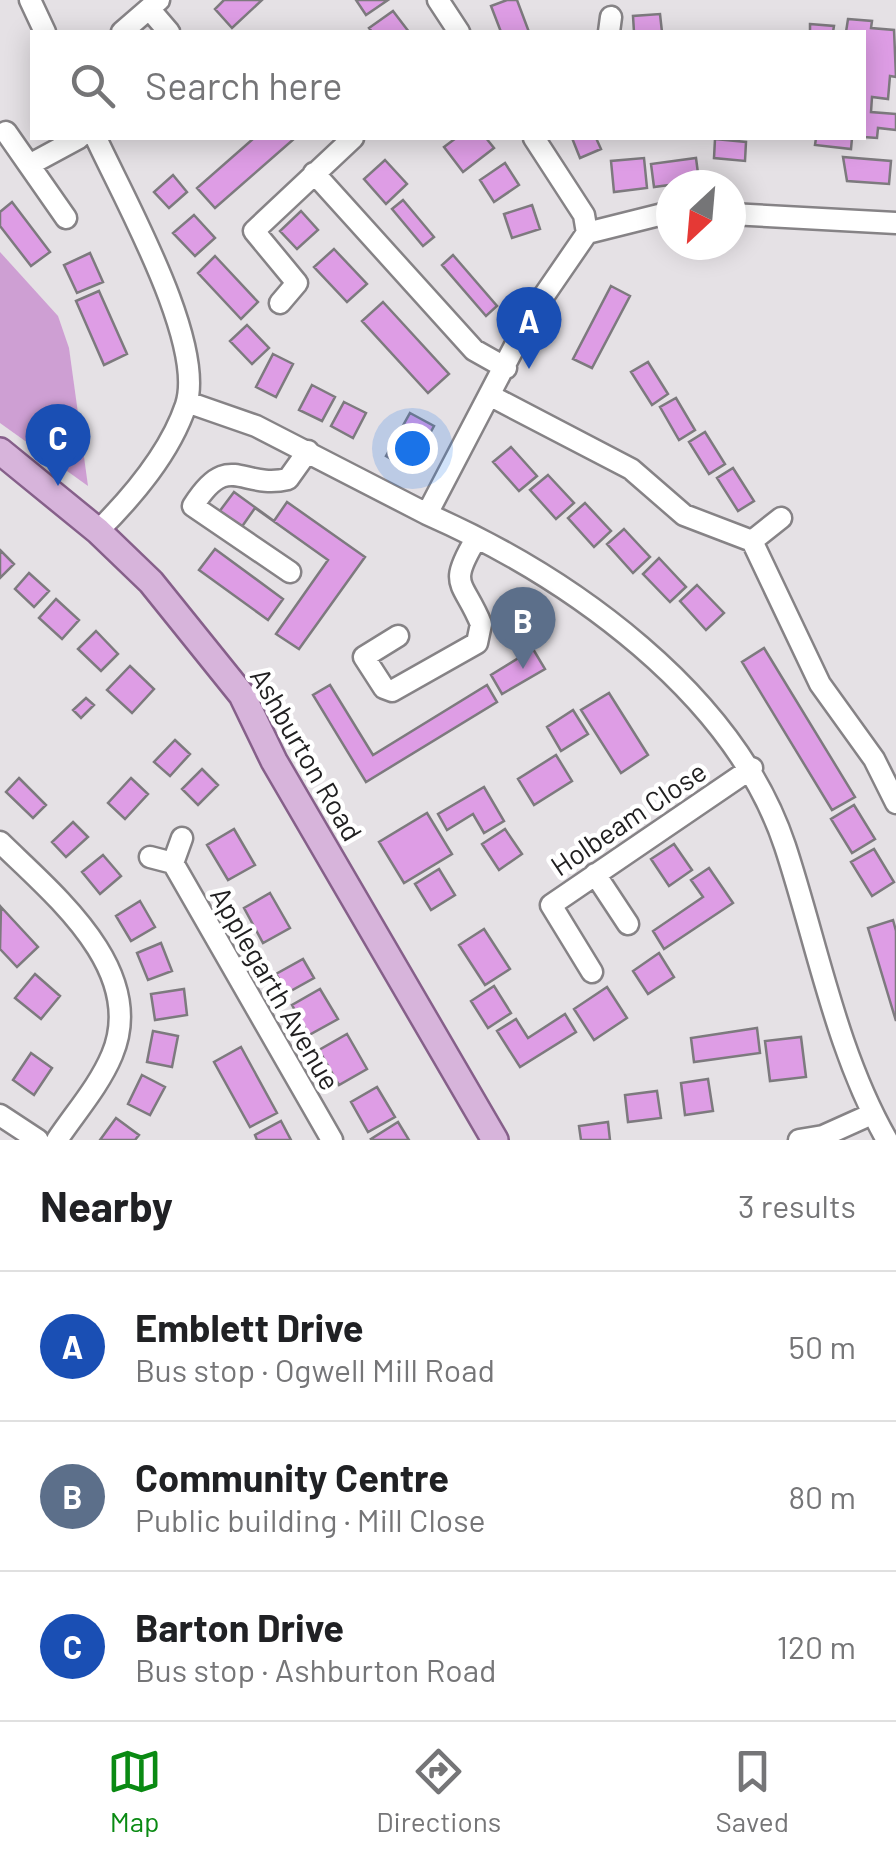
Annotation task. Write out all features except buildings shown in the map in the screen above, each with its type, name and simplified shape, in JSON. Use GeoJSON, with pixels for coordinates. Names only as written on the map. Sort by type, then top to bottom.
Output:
{"type":"FeatureCollection","features":[{"type":"Feature","properties":{"kind":"main road","name":"Ashburton Road"},"geometry":{"type":"LineString","coordinates":[[0,452],[98,531],[151,582],[242,694],[274,760],[495,1140]]}},
{"type":"Feature","properties":{"kind":"street"},"geometry":{"type":"LineString","coordinates":[[30,0],[44,30]]}},
{"type":"Feature","properties":{"kind":"street"},"geometry":{"type":"LineString","coordinates":[[438,0],[458,30]]}},
{"type":"Feature","properties":{"kind":"street"},"geometry":{"type":"LineString","coordinates":[[125,30],[155,6],[168,30]]}},
{"type":"Feature","properties":{"kind":"street"},"geometry":{"type":"LineString","coordinates":[[6,132],[66,218]]}},
{"type":"Feature","properties":{"kind":"street"},"geometry":{"type":"LineString","coordinates":[[29,165],[75,140]]}},
{"type":"Feature","properties":{"kind":"street"},"geometry":{"type":"LineString","coordinates":[[97,140],[171,295],[184,344],[187,402],[152,469],[98,531]]}},
{"type":"Feature","properties":{"kind":"street"},"geometry":{"type":"LineString","coordinates":[[280,304],[297,283],[254,231],[352,140]]}},
{"type":"Feature","properties":{"kind":"street"},"geometry":{"type":"LineString","coordinates":[[535,140],[584,215],[588,233]]}},
{"type":"Feature","properties":{"kind":"street"},"geometry":{"type":"LineString","coordinates":[[314,173],[474,350],[506,368]]}},
{"type":"Feature","properties":{"kind":"street"},"geometry":{"type":"LineString","coordinates":[[746,215],[896,223]]}},
{"type":"Feature","properties":{"kind":"street"},"geometry":{"type":"LineString","coordinates":[[427,514],[532,313],[588,233],[656,216]]}},
{"type":"Feature","properties":{"kind":"street"},"geometry":{"type":"LineString","coordinates":[[491,396],[630,469],[684,515],[752,541],[820,684],[874,759],[896,803]]}},
{"type":"Feature","properties":{"kind":"street"},"geometry":{"type":"LineString","coordinates":[[187,402],[256,426],[308,451],[542,578],[640,646],[716,720],[752,768],[785,846],[872,1114],[887,1140]]}},
{"type":"Feature","properties":{"kind":"street"},"geometry":{"type":"LineString","coordinates":[[290,572],[193,506],[212,479],[230,472],[274,482],[288,479],[308,451]]}},
{"type":"Feature","properties":{"kind":"street"},"geometry":{"type":"LineString","coordinates":[[752,541],[782,518]]}},
{"type":"Feature","properties":{"kind":"street"},"geometry":{"type":"LineString","coordinates":[[398,636],[364,656],[384,688],[392,691],[477,643],[481,624],[460,590],[457,575],[476,539]]}},
{"type":"Feature","properties":{"kind":"street","name":"Holbeam Close"},"geometry":{"type":"LineString","coordinates":[[592,972],[551,905],[752,768]]}},
{"type":"Feature","properties":{"kind":"street"},"geometry":{"type":"LineString","coordinates":[[150,857],[174,864],[182,838]]}},
{"type":"Feature","properties":{"kind":"street"},"geometry":{"type":"LineString","coordinates":[[0,842],[75,918],[99,952],[119,1006],[119,1032],[112,1056],[57,1140]]}},
{"type":"Feature","properties":{"kind":"street","name":"Applegarth Avenue"},"geometry":{"type":"LineString","coordinates":[[174,864],[332,1140]]}},
{"type":"Feature","properties":{"kind":"street"},"geometry":{"type":"LineString","coordinates":[[595,874],[628,924]]}},
{"type":"Feature","properties":{"kind":"street"},"geometry":{"type":"LineString","coordinates":[[799,1140],[822,1136],[872,1114]]}},
{"type":"Feature","properties":{"kind":"street"},"geometry":{"type":"LineString","coordinates":[[0,1115],[38,1140]]}},
{"type":"Feature","properties":{"kind":"shaded area"},"geometry":{"type":"Polygon","coordinates":[[[0,252],[58,316],[69,348],[88,486],[0,423],[0,252]]]}},
{"type":"Feature","properties":{"kind":"place","name":"Emblett Drive"},"geometry":{"type":"Point","coordinates":[529,369]}},
{"type":"Feature","properties":{"kind":"place","name":"Barton Drive"},"geometry":{"type":"Point","coordinates":[58,486]}},
{"type":"Feature","properties":{"kind":"place","name":"Community Centre"},"geometry":{"type":"Point","coordinates":[523,669]}}]}
